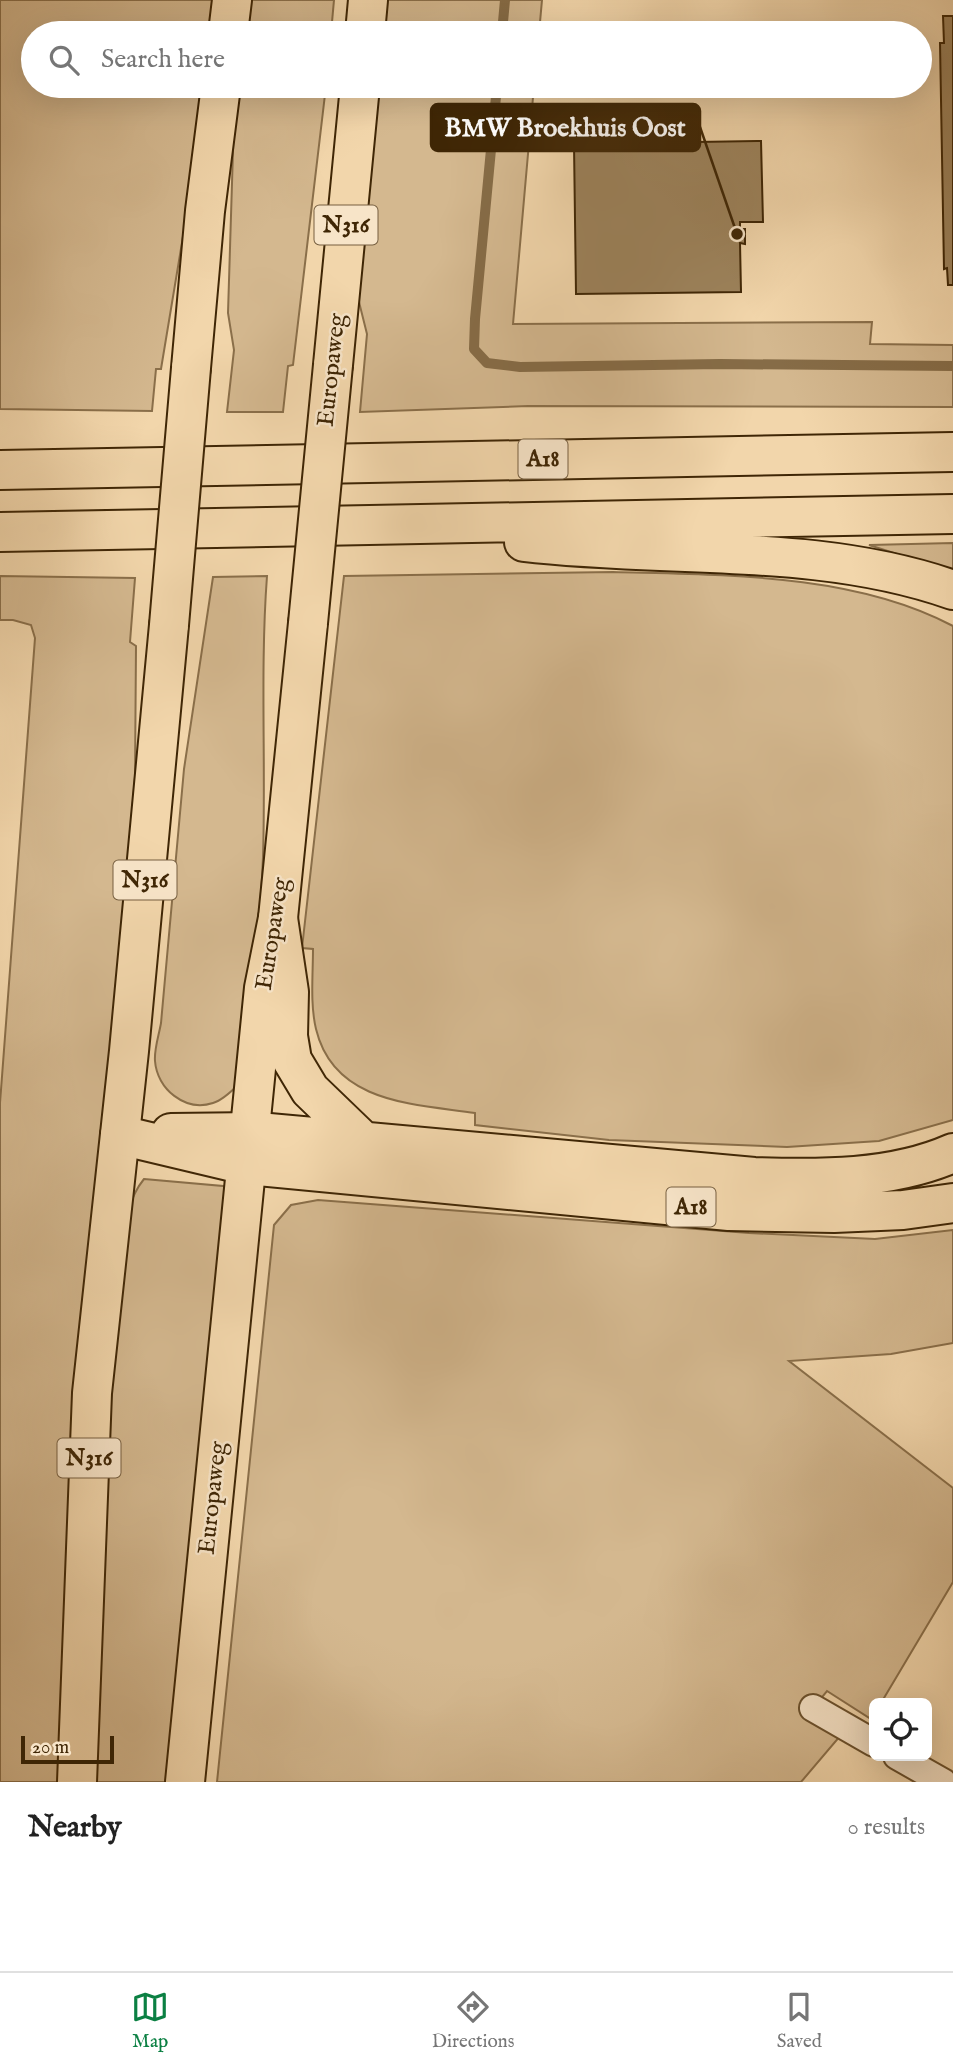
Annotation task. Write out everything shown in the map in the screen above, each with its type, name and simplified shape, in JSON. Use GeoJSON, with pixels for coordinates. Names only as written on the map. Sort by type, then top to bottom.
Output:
{"type":"FeatureCollection","features":[{"type":"Feature","properties":{"kind":"main road"},"geometry":{"type":"LineString","coordinates":[[229,21],[232,0]]}},
{"type":"Feature","properties":{"kind":"main road"},"geometry":{"type":"LineString","coordinates":[[366,21],[368,0]]}},
{"type":"Feature","properties":{"kind":"main road","name":"N316"},"geometry":{"type":"LineString","coordinates":[[77,1782],[92,1393],[120,1135],[169,625],[205,211],[219,98]]}},
{"type":"Feature","properties":{"kind":"main road","name":"Europaweg"},"geometry":{"type":"LineString","coordinates":[[185,1782],[264,988],[278,918],[359,98]]}},
{"type":"Feature","properties":{"kind":"main road","name":"A18"},"geometry":{"type":"LineString","coordinates":[[0,470],[953,452]]}},
{"type":"Feature","properties":{"kind":"main road","name":"A18"},"geometry":{"type":"LineString","coordinates":[[0,455],[133,467]]}},
{"type":"Feature","properties":{"kind":"main road"},"geometry":{"type":"LineString","coordinates":[[0,532],[953,514]]}},
{"type":"Feature","properties":{"kind":"main road"},"geometry":{"type":"LineString","coordinates":[[387,525],[581,549],[852,564],[919,578],[953,590]]}},
{"type":"Feature","properties":{"kind":"main road"},"geometry":{"type":"LineString","coordinates":[[278,918],[289,992],[288,1036],[292,1060],[310,1090],[365,1143]]}},
{"type":"Feature","properties":{"kind":"main road","name":"A18"},"geometry":{"type":"LineString","coordinates":[[120,1135],[248,1148],[729,1211],[834,1213],[903,1210],[953,1203]]}},
{"type":"Feature","properties":{"kind":"main road","name":"A18"},"geometry":{"type":"LineString","coordinates":[[248,1148],[365,1143],[754,1177],[821,1179],[902,1168],[953,1153]]}},
{"type":"Feature","properties":{"kind":"street"},"geometry":{"type":"LineString","coordinates":[[813,1708],[869,1740]]}},
{"type":"Feature","properties":{"kind":"street"},"geometry":{"type":"LineString","coordinates":[[906,1761],[943,1782]]}},
{"type":"Feature","properties":{"kind":"shaded area"},"geometry":{"type":"Polygon","coordinates":[[[0,0],[220,0],[217,21],[21,21],[21,98],[206,98],[161,369],[156,369],[152,411],[0,409],[0,0]]]}},
{"type":"Feature","properties":{"kind":"shaded area"},"geometry":{"type":"Polygon","coordinates":[[[244,0],[334,0],[332,21],[242,21],[244,0]]]}},
{"type":"Feature","properties":{"kind":"shaded area"},"geometry":{"type":"Polygon","coordinates":[[[387,0],[542,0],[540,21],[385,21],[387,0]]]}},
{"type":"Feature","properties":{"kind":"shaded area"},"geometry":{"type":"Polygon","coordinates":[[[235,98],[325,98],[293,365],[288,366],[283,412],[227,412],[234,350],[228,313],[235,98]]]}},
{"type":"Feature","properties":{"kind":"shaded area"},"geometry":{"type":"Polygon","coordinates":[[[378,98],[533,98],[513,324],[872,322],[870,344],[953,345],[953,407],[528,406],[360,412],[367,334],[358,298],[378,98]]]}},
{"type":"Feature","properties":{"kind":"shaded area"},"geometry":{"type":"Polygon","coordinates":[[[953,543],[953,572],[869,545],[953,543]]]}},
{"type":"Feature","properties":{"kind":"shaded area"},"geometry":{"type":"Polygon","coordinates":[[[613,572],[742,576],[831,586],[914,609],[953,626],[953,1120],[879,1141],[787,1147],[609,1140],[475,1125],[475,1113],[403,1102],[358,1086],[340,1072],[326,1054],[314,1019],[313,949],[302,948],[344,576],[613,572]]]}},
{"type":"Feature","properties":{"kind":"shaded area"},"geometry":{"type":"Polygon","coordinates":[[[0,576],[135,578],[130,642],[136,646],[135,777],[66,1575],[62,1782],[0,1782],[0,1103],[35,638],[31,625],[0,620],[0,576]]]}},
{"type":"Feature","properties":{"kind":"shaded area"},"geometry":{"type":"Polygon","coordinates":[[[267,576],[261,885],[239,1084],[217,1102],[192,1104],[174,1096],[167,1089],[161,1081],[155,1061],[161,1023],[184,769],[213,577],[267,576]]]}},
{"type":"Feature","properties":{"kind":"shaded area"},"geometry":{"type":"Polygon","coordinates":[[[144,1179],[234,1187],[168,1782],[95,1782],[102,1518],[122,1255],[130,1206],[144,1179]]]}},
{"type":"Feature","properties":{"kind":"shaded area"},"geometry":{"type":"Polygon","coordinates":[[[318,1200],[749,1233],[875,1239],[953,1230],[953,1343],[891,1354],[789,1361],[953,1488],[953,1582],[884,1698],[869,1698],[869,1718],[827,1691],[808,1714],[841,1735],[801,1782],[217,1782],[274,1225],[291,1205],[318,1200]]]}},
{"type":"Feature","properties":{"kind":"building"},"geometry":{"type":"Polygon","coordinates":[[[943,16],[953,16],[953,285],[948,285],[947,268],[944,269],[940,43],[944,43],[943,16]]]}},
{"type":"Feature","properties":{"kind":"building"},"geometry":{"type":"Polygon","coordinates":[[[761,141],[763,222],[740,222],[740,229],[745,229],[745,244],[740,243],[741,292],[576,294],[574,144],[761,141]]]}},
{"type":"Feature","properties":{"kind":"waterway"},"geometry":{"type":"LineString","coordinates":[[503,21],[505,0]]}},
{"type":"Feature","properties":{"kind":"waterway"},"geometry":{"type":"LineString","coordinates":[[496,98],[475,319],[474,349],[487,363],[520,367],[720,364],[953,366]]}},
{"type":"Feature","properties":{"kind":"place","name":"BMW Broekhuis Oost"},"geometry":{"type":"Point","coordinates":[737,234]}}]}
